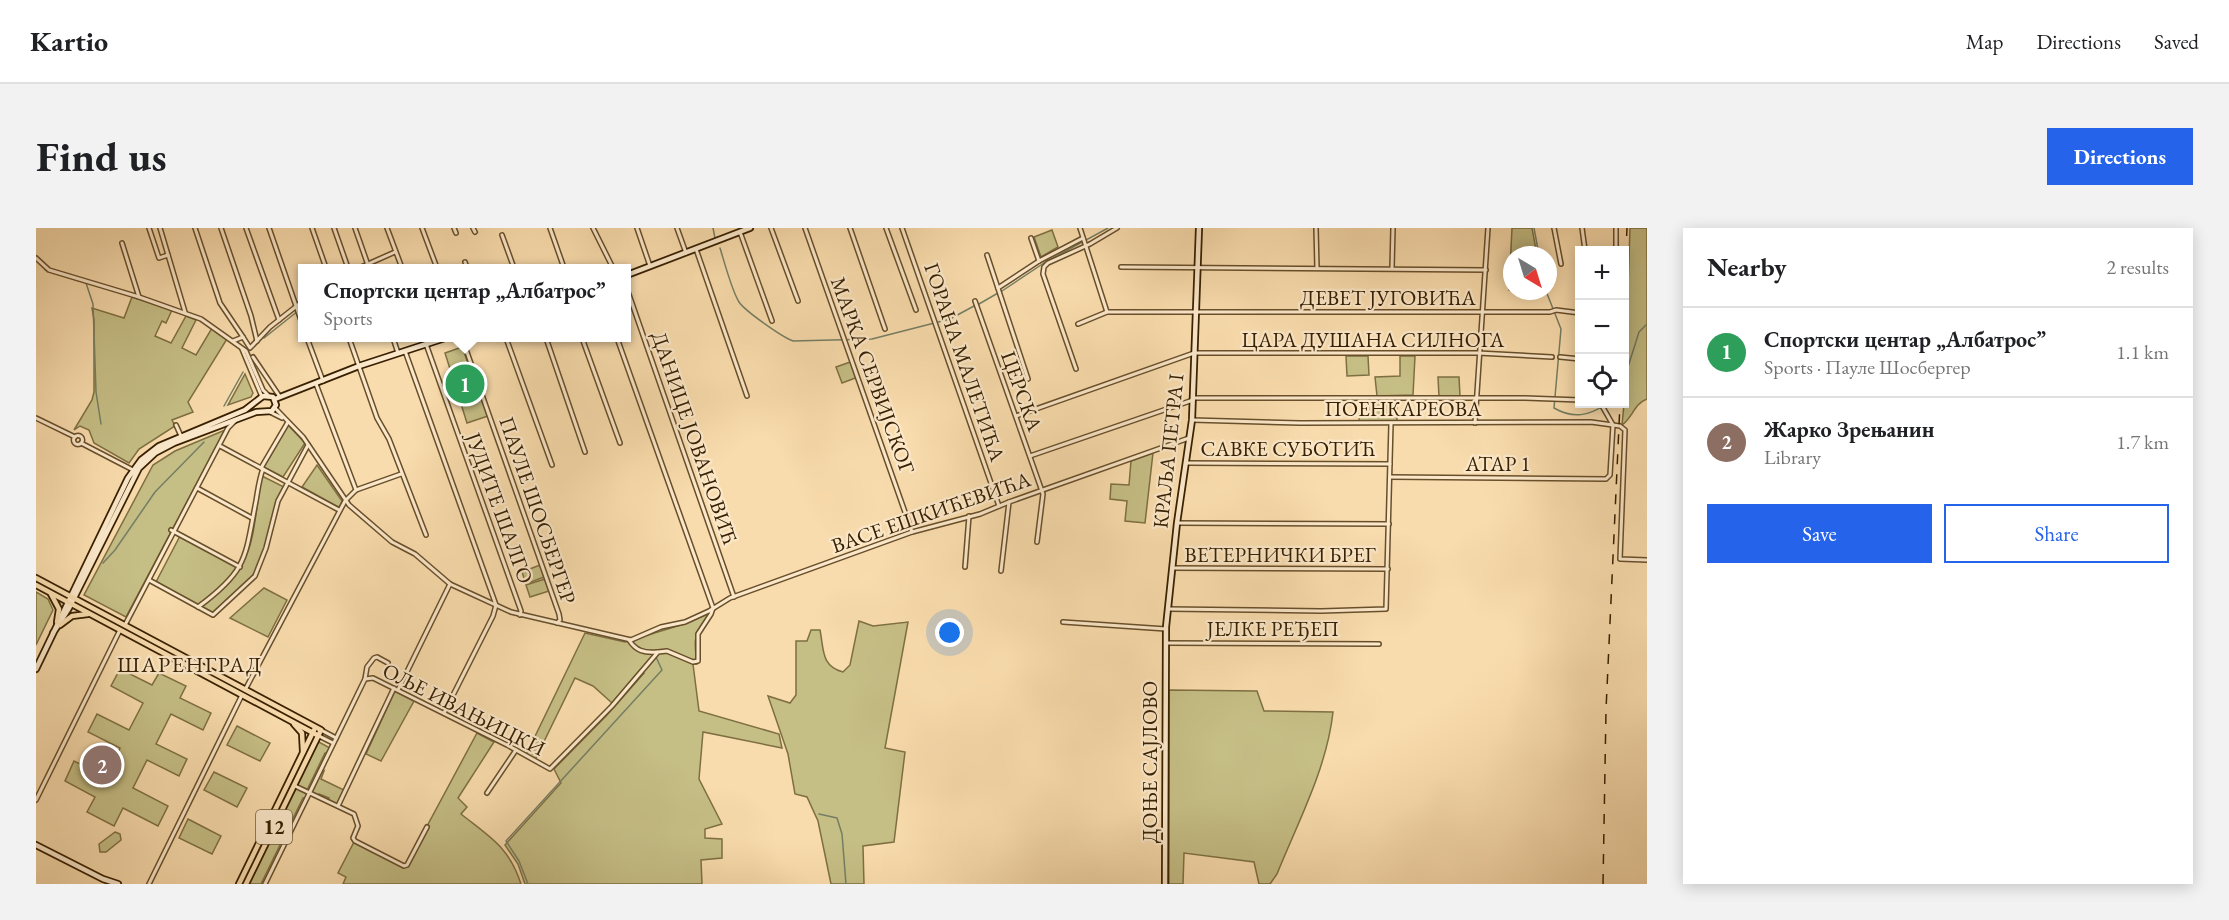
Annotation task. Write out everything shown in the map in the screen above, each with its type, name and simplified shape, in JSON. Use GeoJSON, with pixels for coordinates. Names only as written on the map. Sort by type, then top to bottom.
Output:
{"type":"FeatureCollection","features":[{"type":"Feature","properties":{"kind":"main road"},"geometry":{"type":"LineString","coordinates":[[36,578],[245,690],[317,732]]}},
{"type":"Feature","properties":{"kind":"main road"},"geometry":{"type":"LineString","coordinates":[[36,585],[242,696],[292,722],[317,732]]}},
{"type":"Feature","properties":{"kind":"main road"},"geometry":{"type":"LineString","coordinates":[[49,592],[58,605],[59,623],[72,616],[90,614]]}},
{"type":"Feature","properties":{"kind":"main road"},"geometry":{"type":"LineString","coordinates":[[292,722],[302,733],[303,754]]}},
{"type":"Feature","properties":{"kind":"main road"},"geometry":{"type":"LineString","coordinates":[[303,754],[317,732]]}},
{"type":"Feature","properties":{"kind":"main road","name":"12"},"geometry":{"type":"LineString","coordinates":[[246,884],[294,786],[317,732]]}},
{"type":"Feature","properties":{"kind":"main road","name":"12"},"geometry":{"type":"LineString","coordinates":[[239,884],[303,754]]}},
{"type":"Feature","properties":{"kind":"street"},"geometry":{"type":"LineString","coordinates":[[149,228],[159,258],[168,255]]}},
{"type":"Feature","properties":{"kind":"street"},"geometry":{"type":"LineString","coordinates":[[160,228],[185,313]]}},
{"type":"Feature","properties":{"kind":"street"},"geometry":{"type":"LineString","coordinates":[[195,228],[220,303],[250,348],[279,320],[297,310],[269,228]]}},
{"type":"Feature","properties":{"kind":"street"},"geometry":{"type":"LineString","coordinates":[[221,228],[251,316],[257,341]]}},
{"type":"Feature","properties":{"kind":"street"},"geometry":{"type":"LineString","coordinates":[[246,228],[279,320]]}},
{"type":"Feature","properties":{"kind":"street"},"geometry":{"type":"LineString","coordinates":[[312,228],[325,264]]}},
{"type":"Feature","properties":{"kind":"street"},"geometry":{"type":"LineString","coordinates":[[334,228],[347,264]]}},
{"type":"Feature","properties":{"kind":"street"},"geometry":{"type":"LineString","coordinates":[[355,228],[368,264]]}},
{"type":"Feature","properties":{"kind":"street"},"geometry":{"type":"LineString","coordinates":[[387,228],[400,264]]}},
{"type":"Feature","properties":{"kind":"street"},"geometry":{"type":"LineString","coordinates":[[422,228],[436,264]]}},
{"type":"Feature","properties":{"kind":"street"},"geometry":{"type":"LineString","coordinates":[[454,228],[456,233]]}},
{"type":"Feature","properties":{"kind":"street"},"geometry":{"type":"LineString","coordinates":[[550,228],[563,264]]}},
{"type":"Feature","properties":{"kind":"street"},"geometry":{"type":"LineString","coordinates":[[593,228],[611,264]]}},
{"type":"Feature","properties":{"kind":"street"},"geometry":{"type":"LineString","coordinates":[[637,228],[650,266]]}},
{"type":"Feature","properties":{"kind":"street"},"geometry":{"type":"LineString","coordinates":[[677,228],[686,253]]}},
{"type":"Feature","properties":{"kind":"street"},"geometry":{"type":"LineString","coordinates":[[631,273],[750,228]]}},
{"type":"Feature","properties":{"kind":"street"},"geometry":{"type":"LineString","coordinates":[[771,228],[798,301]]}},
{"type":"Feature","properties":{"kind":"street","name":"МАРКА СЕРВИЈСКОГ"},"geometry":{"type":"LineString","coordinates":[[805,228],[912,532]]}},
{"type":"Feature","properties":{"kind":"street"},"geometry":{"type":"LineString","coordinates":[[850,228],[885,329]]}},
{"type":"Feature","properties":{"kind":"street"},"geometry":{"type":"LineString","coordinates":[[886,228],[916,310]]}},
{"type":"Feature","properties":{"kind":"street","name":"ГОРАНА МАЛЕТИЋА"},"geometry":{"type":"LineString","coordinates":[[902,228],[999,506]]}},
{"type":"Feature","properties":{"kind":"street"},"geometry":{"type":"LineString","coordinates":[[1078,324],[1107,312],[1080,228]]}},
{"type":"Feature","properties":{"kind":"street"},"geometry":{"type":"LineString","coordinates":[[1076,369],[1043,271],[1047,264],[1086,246],[1117,228]]}},
{"type":"Feature","properties":{"kind":"street","name":"КРАЉА ПЕТРА I"},"geometry":{"type":"LineString","coordinates":[[1166,642],[1177,524],[1192,420],[1199,228]]}},
{"type":"Feature","properties":{"kind":"street"},"geometry":{"type":"LineString","coordinates":[[1316,228],[1317,268]]}},
{"type":"Feature","properties":{"kind":"street"},"geometry":{"type":"LineString","coordinates":[[1392,269],[1393,228]]}},
{"type":"Feature","properties":{"kind":"street"},"geometry":{"type":"LineString","coordinates":[[1475,423],[1480,315],[1486,270],[1488,228]]}},
{"type":"Feature","properties":{"kind":"street"},"geometry":{"type":"LineString","coordinates":[[1554,228],[1560,264]]}},
{"type":"Feature","properties":{"kind":"street"},"geometry":{"type":"LineString","coordinates":[[1582,228],[1584,246]]}},
{"type":"Feature","properties":{"kind":"street"},"geometry":{"type":"LineString","coordinates":[[1616,228],[1616,246]]}},
{"type":"Feature","properties":{"kind":"street"},"geometry":{"type":"LineString","coordinates":[[740,232],[772,321]]}},
{"type":"Feature","properties":{"kind":"street"},"geometry":{"type":"LineString","coordinates":[[502,235],[513,264]]}},
{"type":"Feature","properties":{"kind":"street"},"geometry":{"type":"LineString","coordinates":[[1031,238],[1039,261]]}},
{"type":"Feature","properties":{"kind":"street"},"geometry":{"type":"LineString","coordinates":[[998,288],[1039,261],[1083,238]]}},
{"type":"Feature","properties":{"kind":"street"},"geometry":{"type":"LineString","coordinates":[[122,243],[139,297]]}},
{"type":"Feature","properties":{"kind":"street"},"geometry":{"type":"LineString","coordinates":[[696,249],[747,396]]}},
{"type":"Feature","properties":{"kind":"street"},"geometry":{"type":"LineString","coordinates":[[374,264],[395,252]]}},
{"type":"Feature","properties":{"kind":"street"},"geometry":{"type":"LineString","coordinates":[[987,255],[1028,379]]}},
{"type":"Feature","properties":{"kind":"street"},"geometry":{"type":"LineString","coordinates":[[36,258],[49,270],[201,318],[246,351],[263,390],[268,395],[277,398],[425,342]]}},
{"type":"Feature","properties":{"kind":"street"},"geometry":{"type":"LineString","coordinates":[[1120,267],[1486,270]]}},
{"type":"Feature","properties":{"kind":"street","name":"ДАНИЦЕ ЈОВАНОВИЋ"},"geometry":{"type":"LineString","coordinates":[[631,301],[734,597]]}},
{"type":"Feature","properties":{"kind":"street","name":"ЦЕРСКА"},"geometry":{"type":"LineString","coordinates":[[975,301],[1042,491]]}},
{"type":"Feature","properties":{"kind":"street","name":"ДЕВЕТ ЈУГОВИЋА"},"geometry":{"type":"LineString","coordinates":[[1107,312],[1550,312],[1556,310],[1575,312]]}},
{"type":"Feature","properties":{"kind":"street"},"geometry":{"type":"LineString","coordinates":[[233,341],[243,337]]}},
{"type":"Feature","properties":{"kind":"street"},"geometry":{"type":"LineString","coordinates":[[308,342],[323,381]]}},
{"type":"Feature","properties":{"kind":"street"},"geometry":{"type":"LineString","coordinates":[[350,342],[377,418],[389,439],[426,535]]}},
{"type":"Feature","properties":{"kind":"street"},"geometry":{"type":"LineString","coordinates":[[394,342],[398,353]]}},
{"type":"Feature","properties":{"kind":"street","name":"ЈУДИТЕ ШАЛГО"},"geometry":{"type":"LineString","coordinates":[[427,342],[521,611],[520,615]]}},
{"type":"Feature","properties":{"kind":"street","name":"ПАУЛЕ ШОСБЕРГЕР"},"geometry":{"type":"LineString","coordinates":[[463,342],[560,616],[557,623]]}},
{"type":"Feature","properties":{"kind":"street"},"geometry":{"type":"LineString","coordinates":[[507,342],[552,465]]}},
{"type":"Feature","properties":{"kind":"street"},"geometry":{"type":"LineString","coordinates":[[547,342],[585,452]]}},
{"type":"Feature","properties":{"kind":"street"},"geometry":{"type":"LineString","coordinates":[[583,342],[620,443]]}},
{"type":"Feature","properties":{"kind":"street"},"geometry":{"type":"LineString","coordinates":[[275,408],[308,445],[345,501],[392,542],[415,554],[450,584],[520,615],[628,639],[633,647],[640,651],[667,651],[693,662],[698,661],[698,634],[713,608],[618,342]]}},
{"type":"Feature","properties":{"kind":"street"},"geometry":{"type":"LineString","coordinates":[[242,349],[260,399],[259,408],[262,412]]}},
{"type":"Feature","properties":{"kind":"street"},"geometry":{"type":"LineString","coordinates":[[405,351],[496,605],[493,616],[444,713]]}},
{"type":"Feature","properties":{"kind":"street","name":"ЦАРА ДУШАНА СИЛНОГА"},"geometry":{"type":"LineString","coordinates":[[1016,416],[1194,353],[1478,353],[1552,357]]}},
{"type":"Feature","properties":{"kind":"street"},"geometry":{"type":"LineString","coordinates":[[253,357],[277,398],[275,408],[270,412]]}},
{"type":"Feature","properties":{"kind":"street"},"geometry":{"type":"LineString","coordinates":[[1560,357],[1575,358]]}},
{"type":"Feature","properties":{"kind":"street"},"geometry":{"type":"LineString","coordinates":[[316,384],[356,490]]}},
{"type":"Feature","properties":{"kind":"street"},"geometry":{"type":"LineString","coordinates":[[36,669],[135,471],[150,452],[180,436],[245,410],[268,395]]}},
{"type":"Feature","properties":{"kind":"street"},"geometry":{"type":"LineString","coordinates":[[1030,456],[1193,399],[1575,400]]}},
{"type":"Feature","properties":{"kind":"street"},"geometry":{"type":"LineString","coordinates":[[1604,408],[1612,425],[1625,430],[1620,560],[1647,560]]}},
{"type":"Feature","properties":{"kind":"street"},"geometry":{"type":"LineString","coordinates":[[135,471],[160,450],[227,426],[236,419],[256,412],[270,412],[287,421]]}},
{"type":"Feature","properties":{"kind":"street"},"geometry":{"type":"LineString","coordinates":[[36,418],[74,438],[76,445],[82,442]]}},
{"type":"Feature","properties":{"kind":"street","name":"ПОЕНКАРЕОВА"},"geometry":{"type":"LineString","coordinates":[[1192,420],[1391,423],[1591,422],[1612,425]]}},
{"type":"Feature","properties":{"kind":"street"},"geometry":{"type":"LineString","coordinates":[[198,607],[226,584],[240,567],[250,539],[262,469],[287,421]]}},
{"type":"Feature","properties":{"kind":"street"},"geometry":{"type":"LineString","coordinates":[[1168,609],[1321,611],[1386,609],[1391,423]]}},
{"type":"Feature","properties":{"kind":"street"},"geometry":{"type":"LineString","coordinates":[[176,425],[180,436]]}},
{"type":"Feature","properties":{"kind":"street","name":"АТАР 1"},"geometry":{"type":"LineString","coordinates":[[1390,477],[1606,479],[1610,475],[1612,425]]}},
{"type":"Feature","properties":{"kind":"street"},"geometry":{"type":"LineString","coordinates":[[124,625],[220,446],[227,426]]}},
{"type":"Feature","properties":{"kind":"street"},"geometry":{"type":"LineString","coordinates":[[74,438],[80,436],[82,442],[135,471]]}},
{"type":"Feature","properties":{"kind":"street","name":"ВАСЕ ЕШКИЋЕВИЋА"},"geometry":{"type":"LineString","coordinates":[[628,639],[661,627],[685,622],[734,597],[912,532],[999,506],[1190,438]]}},
{"type":"Feature","properties":{"kind":"street"},"geometry":{"type":"LineString","coordinates":[[148,580],[213,615],[255,576],[266,548],[275,510],[287,482],[308,445]]}},
{"type":"Feature","properties":{"kind":"street"},"geometry":{"type":"LineString","coordinates":[[220,446],[339,510]]}},
{"type":"Feature","properties":{"kind":"street","name":"САВКЕ СУБОТИЋ"},"geometry":{"type":"LineString","coordinates":[[1187,463],[1390,464]]}},
{"type":"Feature","properties":{"kind":"street"},"geometry":{"type":"LineString","coordinates":[[245,690],[345,501],[356,490],[401,474]]}},
{"type":"Feature","properties":{"kind":"street"},"geometry":{"type":"LineString","coordinates":[[197,488],[252,518]]}},
{"type":"Feature","properties":{"kind":"street"},"geometry":{"type":"LineString","coordinates":[[1037,542],[1042,491]]}},
{"type":"Feature","properties":{"kind":"street"},"geometry":{"type":"LineString","coordinates":[[1001,571],[1009,502]]}},
{"type":"Feature","properties":{"kind":"street"},"geometry":{"type":"LineString","coordinates":[[965,567],[969,516]]}},
{"type":"Feature","properties":{"kind":"street"},"geometry":{"type":"LineString","coordinates":[[1177,524],[1389,524]]}},
{"type":"Feature","properties":{"kind":"street"},"geometry":{"type":"LineString","coordinates":[[173,531],[240,567]]}},
{"type":"Feature","properties":{"kind":"street","name":"ВЕТЕРНИЧКИ БРЕГ"},"geometry":{"type":"LineString","coordinates":[[1172,568],[1388,569]]}},
{"type":"Feature","properties":{"kind":"street"},"geometry":{"type":"LineString","coordinates":[[337,806],[450,584]]}},
{"type":"Feature","properties":{"kind":"street"},"geometry":{"type":"LineString","coordinates":[[1063,622],[1166,628]]}},
{"type":"Feature","properties":{"kind":"street"},"geometry":{"type":"LineString","coordinates":[[36,800],[120,630]]}},
{"type":"Feature","properties":{"kind":"street","name":"ЈЕЛКЕ РЕЂЕП"},"geometry":{"type":"LineString","coordinates":[[1166,642],[1379,644]]}},
{"type":"Feature","properties":{"kind":"street","name":"ДОЊЕ САЈЛОВО"},"geometry":{"type":"LineString","coordinates":[[1165,884],[1166,642]]}},
{"type":"Feature","properties":{"kind":"street","name":"ОЉЕ ИВАЊИЦКИ"},"geometry":{"type":"LineString","coordinates":[[365,679],[373,678],[396,689],[550,769],[612,706],[658,652]]}},
{"type":"Feature","properties":{"kind":"street"},"geometry":{"type":"LineString","coordinates":[[265,884],[365,679],[367,667],[374,658],[380,658],[388,663]]}},
{"type":"Feature","properties":{"kind":"street"},"geometry":{"type":"LineString","coordinates":[[149,884],[242,696]]}},
{"type":"Feature","properties":{"kind":"street"},"geometry":{"type":"LineString","coordinates":[[317,732],[336,738]]}},
{"type":"Feature","properties":{"kind":"street"},"geometry":{"type":"LineString","coordinates":[[317,732],[334,743]]}},
{"type":"Feature","properties":{"kind":"street"},"geometry":{"type":"LineString","coordinates":[[487,794],[516,750]]}},
{"type":"Feature","properties":{"kind":"street"},"geometry":{"type":"LineString","coordinates":[[294,786],[354,814],[358,826],[353,838],[355,842],[402,865],[407,865],[427,827]]}},
{"type":"Feature","properties":{"kind":"street"},"geometry":{"type":"LineString","coordinates":[[36,845],[103,879],[118,884]]}},
{"type":"Feature","properties":{"kind":"street"},"geometry":{"type":"LineString","coordinates":[[103,879],[110,884]]}},
{"type":"Feature","properties":{"kind":"shaded area"},"geometry":{"type":"Polygon","coordinates":[[[1512,228],[1532,228],[1535,246],[1511,246],[1512,228]]]}},
{"type":"Feature","properties":{"kind":"shaded area"},"geometry":{"type":"Polygon","coordinates":[[[1630,228],[1647,228],[1647,399],[1639,404],[1622,425],[1624,408],[1629,408],[1630,228]]]}},
{"type":"Feature","properties":{"kind":"shaded area"},"geometry":{"type":"Polygon","coordinates":[[[1052,230],[1058,247],[1041,257],[1034,237],[1052,230]]]}},
{"type":"Feature","properties":{"kind":"shaded area"},"geometry":{"type":"Polygon","coordinates":[[[132,297],[172,310],[166,323],[162,321],[155,336],[171,343],[186,316],[196,320],[182,348],[196,355],[212,328],[227,339],[188,402],[193,412],[172,420],[175,426],[139,449],[129,463],[94,443],[89,430],[80,426],[74,430],[92,400],[94,392],[92,308],[124,318],[132,297]]]}},
{"type":"Feature","properties":{"kind":"shaded area"},"geometry":{"type":"Polygon","coordinates":[[[462,347],[488,416],[467,423],[445,353],[462,347]]]}},
{"type":"Feature","properties":{"kind":"shaded area"},"geometry":{"type":"Polygon","coordinates":[[[1346,356],[1368,356],[1369,375],[1347,376],[1346,356]]]}},
{"type":"Feature","properties":{"kind":"shaded area"},"geometry":{"type":"Polygon","coordinates":[[[1400,356],[1415,356],[1413,395],[1377,396],[1375,377],[1400,376],[1400,356]]]}},
{"type":"Feature","properties":{"kind":"shaded area"},"geometry":{"type":"Polygon","coordinates":[[[853,361],[858,377],[842,383],[836,367],[853,361]]]}},
{"type":"Feature","properties":{"kind":"shaded area"},"geometry":{"type":"Polygon","coordinates":[[[245,374],[253,393],[251,397],[228,405],[245,374]]]}},
{"type":"Feature","properties":{"kind":"shaded area"},"geometry":{"type":"Polygon","coordinates":[[[1438,377],[1459,377],[1460,396],[1439,397],[1438,377]]]}},
{"type":"Feature","properties":{"kind":"shaded area"},"geometry":{"type":"Polygon","coordinates":[[[1397,401],[1397,421],[1359,421],[1360,402],[1397,401]]]}},
{"type":"Feature","properties":{"kind":"shaded area"},"geometry":{"type":"Polygon","coordinates":[[[288,425],[305,443],[283,477],[264,467],[288,425]]]}},
{"type":"Feature","properties":{"kind":"shaded area"},"geometry":{"type":"Polygon","coordinates":[[[225,430],[126,617],[84,595],[153,465],[175,451],[225,430]]]}},
{"type":"Feature","properties":{"kind":"shaded area"},"geometry":{"type":"Polygon","coordinates":[[[1153,453],[1145,523],[1125,521],[1127,501],[1110,499],[1111,484],[1129,485],[1131,461],[1153,453]]]}},
{"type":"Feature","properties":{"kind":"shaded area"},"geometry":{"type":"Polygon","coordinates":[[[317,465],[342,501],[340,506],[302,487],[317,465]]]}},
{"type":"Feature","properties":{"kind":"shaded area"},"geometry":{"type":"Polygon","coordinates":[[[262,476],[284,487],[267,544],[259,566],[249,580],[213,613],[200,606],[233,578],[249,550],[262,476]]]}},
{"type":"Feature","properties":{"kind":"shaded area"},"geometry":{"type":"Polygon","coordinates":[[[180,536],[238,568],[225,583],[198,605],[156,582],[180,536]]]}},
{"type":"Feature","properties":{"kind":"shaded area"},"geometry":{"type":"Polygon","coordinates":[[[540,565],[544,577],[526,584],[522,572],[540,565]]]}},
{"type":"Feature","properties":{"kind":"shaded area"},"geometry":{"type":"Polygon","coordinates":[[[545,579],[549,591],[530,597],[526,585],[545,579]]]}},
{"type":"Feature","properties":{"kind":"shaded area"},"geometry":{"type":"Polygon","coordinates":[[[264,588],[287,600],[268,637],[230,618],[264,588]]]}},
{"type":"Feature","properties":{"kind":"shaded area"},"geometry":{"type":"Polygon","coordinates":[[[36,592],[48,599],[53,610],[36,645],[36,592]]]}},
{"type":"Feature","properties":{"kind":"shaded area"},"geometry":{"type":"Polygon","coordinates":[[[710,613],[695,641],[697,664],[693,664],[699,711],[779,734],[782,748],[703,732],[699,779],[722,824],[705,829],[705,838],[722,839],[722,858],[701,860],[702,884],[525,884],[518,864],[505,845],[561,783],[554,769],[644,673],[640,670],[612,703],[593,686],[575,678],[535,760],[526,755],[585,633],[625,642],[684,624],[710,613]]]}},
{"type":"Feature","properties":{"kind":"shaded area"},"geometry":{"type":"Polygon","coordinates":[[[859,621],[873,626],[908,622],[885,748],[905,752],[894,842],[863,846],[864,884],[831,884],[818,821],[807,797],[795,794],[788,754],[768,696],[790,703],[796,695],[796,641],[807,641],[811,630],[820,630],[827,661],[831,666],[843,672],[850,665],[859,621]]]}},
{"type":"Feature","properties":{"kind":"shaded area"},"geometry":{"type":"Polygon","coordinates":[[[120,669],[152,685],[159,673],[186,686],[180,698],[211,713],[203,730],[171,714],[156,744],[187,759],[179,776],[147,760],[133,788],[168,806],[158,826],[123,808],[114,826],[87,812],[95,797],[65,781],[74,761],[106,777],[120,748],[88,732],[97,714],[129,730],[143,703],[111,686],[120,669]]]}},
{"type":"Feature","properties":{"kind":"shaded area"},"geometry":{"type":"Polygon","coordinates":[[[1169,690],[1257,691],[1264,711],[1333,712],[1325,754],[1318,774],[1277,874],[1270,884],[1259,884],[1254,862],[1184,853],[1183,884],[1169,884],[1169,690]]]}},
{"type":"Feature","properties":{"kind":"shaded area"},"geometry":{"type":"Polygon","coordinates":[[[395,691],[414,701],[381,761],[366,754],[395,691]]]}},
{"type":"Feature","properties":{"kind":"shaded area"},"geometry":{"type":"Polygon","coordinates":[[[237,726],[270,743],[260,761],[227,745],[237,726]]]}},
{"type":"Feature","properties":{"kind":"shaded area"},"geometry":{"type":"Polygon","coordinates":[[[477,733],[494,742],[458,798],[467,807],[461,814],[505,852],[521,884],[343,884],[346,877],[338,873],[354,842],[405,867],[477,733]]]}},
{"type":"Feature","properties":{"kind":"shaded area"},"geometry":{"type":"Polygon","coordinates":[[[317,741],[330,748],[328,753],[325,753],[308,788],[309,791],[298,786],[297,783],[317,741]]]}},
{"type":"Feature","properties":{"kind":"shaded area"},"geometry":{"type":"Polygon","coordinates":[[[324,771],[321,779],[344,790],[337,804],[328,801],[329,798],[312,792],[324,771]]]}},
{"type":"Feature","properties":{"kind":"shaded area"},"geometry":{"type":"Polygon","coordinates":[[[214,772],[247,788],[237,807],[204,790],[214,772]]]}},
{"type":"Feature","properties":{"kind":"shaded area"},"geometry":{"type":"Polygon","coordinates":[[[295,788],[308,793],[306,798],[303,798],[261,884],[247,884],[295,788]]]}},
{"type":"Feature","properties":{"kind":"shaded area"},"geometry":{"type":"Polygon","coordinates":[[[188,819],[221,836],[212,854],[179,838],[188,819]]]}},
{"type":"Feature","properties":{"kind":"shaded area"},"geometry":{"type":"Polygon","coordinates":[[[115,832],[120,834],[121,840],[106,852],[100,852],[99,844],[115,832]]]}},
{"type":"Feature","properties":{"kind":"waterway"},"geometry":{"type":"LineString","coordinates":[[713,228],[715,238]]}},
{"type":"Feature","properties":{"kind":"waterway"},"geometry":{"type":"LineString","coordinates":[[1002,291],[1044,263],[1108,228]]}},
{"type":"Feature","properties":{"kind":"waterway"},"geometry":{"type":"LineString","coordinates":[[1534,228],[1537,246]]}},
{"type":"Feature","properties":{"kind":"waterway"},"geometry":{"type":"LineString","coordinates":[[720,248],[739,302],[764,323],[793,341],[872,339],[950,319],[974,306]]}},
{"type":"Feature","properties":{"kind":"waterway"},"geometry":{"type":"LineString","coordinates":[[45,270],[79,281]]}},
{"type":"Feature","properties":{"kind":"waterway"},"geometry":{"type":"LineString","coordinates":[[86,283],[93,304],[96,392],[101,424]]}},
{"type":"Feature","properties":{"kind":"waterway"},"geometry":{"type":"LineString","coordinates":[[979,304],[998,293]]}},
{"type":"Feature","properties":{"kind":"waterway"},"geometry":{"type":"LineString","coordinates":[[1550,300],[1561,329],[1554,408],[1574,415],[1581,415],[1599,408]]}},
{"type":"Feature","properties":{"kind":"waterway"},"geometry":{"type":"LineString","coordinates":[[264,338],[298,311]]}},
{"type":"Feature","properties":{"kind":"waterway"},"geometry":{"type":"LineString","coordinates":[[1629,364],[1639,332],[1647,324]]}},
{"type":"Feature","properties":{"kind":"waterway"},"geometry":{"type":"LineString","coordinates":[[224,406],[243,372]]}},
{"type":"Feature","properties":{"kind":"waterway"},"geometry":{"type":"LineString","coordinates":[[103,563],[115,550],[155,492],[204,442]]}},
{"type":"Feature","properties":{"kind":"waterway"},"geometry":{"type":"LineString","coordinates":[[528,884],[519,861],[506,841],[662,670],[656,657]]}},
{"type":"Feature","properties":{"kind":"waterway"},"geometry":{"type":"LineString","coordinates":[[819,814],[837,818],[842,834],[846,884]]}},
{"type":"Feature","properties":{"kind":"railway"},"geometry":{"type":"LineString","coordinates":[[1626,246],[1627,228]]}},
{"type":"Feature","properties":{"kind":"railway"},"geometry":{"type":"LineString","coordinates":[[1603,884],[1606,710],[1620,408]]}},
{"type":"Feature","properties":{"kind":"place","name":"Спортски центар „Албатрос”"},"geometry":{"type":"Point","coordinates":[465,384]}},
{"type":"Feature","properties":{"kind":"place","name":"Жарко Зрењанин"},"geometry":{"type":"Point","coordinates":[102,765]}},
{"type":"Feature","properties":{"kind":"district","name":"ШАРЕНГРАД"},"geometry":{"type":"Point","coordinates":[190,664]}}]}
